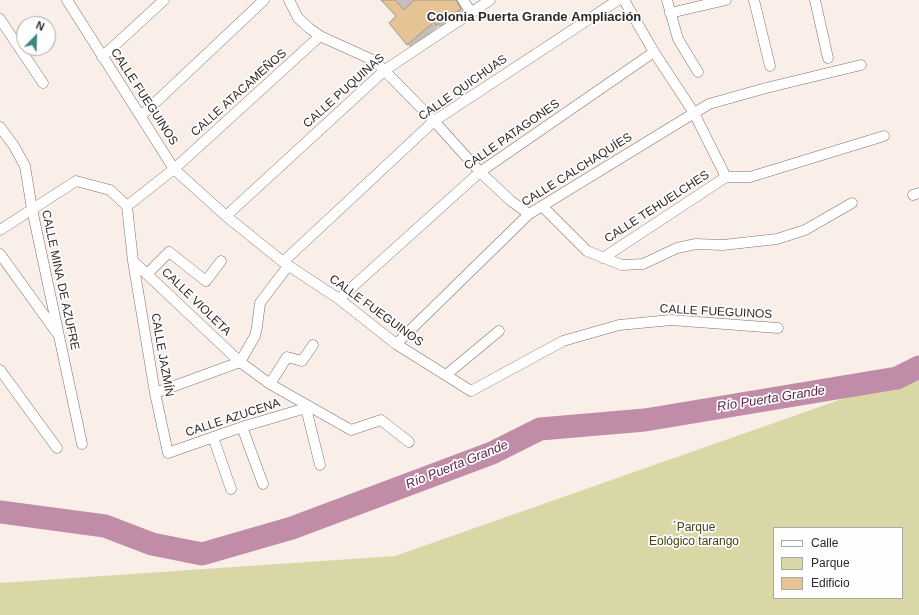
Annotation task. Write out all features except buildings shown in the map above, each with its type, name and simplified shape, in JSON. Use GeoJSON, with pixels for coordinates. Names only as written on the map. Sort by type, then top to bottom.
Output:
{"type":"FeatureCollection","features":[{"type":"Feature","properties":{"kind":"street","name":"CALLE FUEGUINOS"},"geometry":{"type":"LineString","coordinates":[[67,0],[174,169],[226,216],[286,264],[339,299],[396,344],[471,391],[563,341],[619,325],[671,320],[778,328]]}},
{"type":"Feature","properties":{"kind":"street"},"geometry":{"type":"LineString","coordinates":[[102,57],[164,0]]}},
{"type":"Feature","properties":{"kind":"street"},"geometry":{"type":"LineString","coordinates":[[141,116],[264,0]]}},
{"type":"Feature","properties":{"kind":"street"},"geometry":{"type":"LineString","coordinates":[[290,0],[298,18],[320,36],[375,61],[434,121],[480,172],[511,201],[529,214]]}},
{"type":"Feature","properties":{"kind":"street"},"geometry":{"type":"LineString","coordinates":[[463,0],[471,12]]}},
{"type":"Feature","properties":{"kind":"street","name":"CALLE PUQUINAS"},"geometry":{"type":"LineString","coordinates":[[226,216],[384,70],[490,0]]}},
{"type":"Feature","properties":{"kind":"street","name":"CALLE QUICHUAS"},"geometry":{"type":"LineString","coordinates":[[240,362],[255,336],[258,327],[260,303],[286,264],[434,121],[618,0]]}},
{"type":"Feature","properties":{"kind":"street","name":"CALLE TEHUELCHES"},"geometry":{"type":"LineString","coordinates":[[603,258],[726,177],[694,113],[654,52],[624,0]]}},
{"type":"Feature","properties":{"kind":"street"},"geometry":{"type":"LineString","coordinates":[[667,0],[678,40],[698,72]]}},
{"type":"Feature","properties":{"kind":"street"},"geometry":{"type":"LineString","coordinates":[[670,13],[726,0]]}},
{"type":"Feature","properties":{"kind":"street"},"geometry":{"type":"LineString","coordinates":[[754,0],[770,66]]}},
{"type":"Feature","properties":{"kind":"street"},"geometry":{"type":"LineString","coordinates":[[815,0],[828,58]]}},
{"type":"Feature","properties":{"kind":"street"},"geometry":{"type":"LineString","coordinates":[[0,19],[43,83]]}},
{"type":"Feature","properties":{"kind":"street","name":"CALLE ATACAMEÑOS"},"geometry":{"type":"LineString","coordinates":[[127,206],[174,169],[320,36]]}},
{"type":"Feature","properties":{"kind":"street","name":"CALLE PATAGONES"},"geometry":{"type":"LineString","coordinates":[[339,299],[480,172],[654,52]]}},
{"type":"Feature","properties":{"kind":"street","name":"CALLE CALCHAQUÍES"},"geometry":{"type":"LineString","coordinates":[[396,344],[529,214],[709,104],[861,65]]}},
{"type":"Feature","properties":{"kind":"street","name":"CALLE MINA DE AZUFRE"},"geometry":{"type":"LineString","coordinates":[[0,127],[14,146],[25,166],[32,209],[82,444]]}},
{"type":"Feature","properties":{"kind":"street"},"geometry":{"type":"LineString","coordinates":[[726,177],[750,177],[884,136]]}},
{"type":"Feature","properties":{"kind":"street"},"geometry":{"type":"LineString","coordinates":[[0,230],[76,181],[110,190],[127,206]]}},
{"type":"Feature","properties":{"kind":"street"},"geometry":{"type":"LineString","coordinates":[[542,206],[587,251],[622,265],[643,264],[677,248],[696,244],[723,245],[777,238],[805,230],[852,203]]}},
{"type":"Feature","properties":{"kind":"street","name":"CALLE JAZMÍN"},"geometry":{"type":"LineString","coordinates":[[127,206],[134,261],[155,393],[168,453]]}},
{"type":"Feature","properties":{"kind":"street"},"geometry":{"type":"LineString","coordinates":[[147,274],[169,252],[206,281],[221,261]]}},
{"type":"Feature","properties":{"kind":"street"},"geometry":{"type":"LineString","coordinates":[[0,254],[59,336]]}},
{"type":"Feature","properties":{"kind":"street","name":"CALLE VIOLETA"},"geometry":{"type":"LineString","coordinates":[[134,261],[240,362],[270,384],[305,406],[351,430],[381,420],[408,442]]}},
{"type":"Feature","properties":{"kind":"street"},"geometry":{"type":"LineString","coordinates":[[446,375],[499,331]]}},
{"type":"Feature","properties":{"kind":"street"},"geometry":{"type":"LineString","coordinates":[[270,384],[286,357],[302,361],[313,345]]}},
{"type":"Feature","properties":{"kind":"street"},"geometry":{"type":"LineString","coordinates":[[155,393],[240,362]]}},
{"type":"Feature","properties":{"kind":"street"},"geometry":{"type":"LineString","coordinates":[[0,370],[57,448]]}},
{"type":"Feature","properties":{"kind":"street"},"geometry":{"type":"LineString","coordinates":[[305,406],[320,465]]}},
{"type":"Feature","properties":{"kind":"street","name":"CALLE AZUCENA"},"geometry":{"type":"LineString","coordinates":[[168,453],[305,406]]}},
{"type":"Feature","properties":{"kind":"street"},"geometry":{"type":"LineString","coordinates":[[242,427],[263,484]]}},
{"type":"Feature","properties":{"kind":"street"},"geometry":{"type":"LineString","coordinates":[[213,437],[231,489]]}},
{"type":"Feature","properties":{"kind":"green space","name":"´Parque Eológico tarango"},"geometry":{"type":"Polygon","coordinates":[[[919,372],[919,615],[0,615],[0,583],[395,556],[919,372]]]}},
{"type":"Feature","properties":{"kind":"waterway","name":"Río Puerta Grande"},"geometry":{"type":"LineString","coordinates":[[0,512],[105,526],[152,544],[202,554],[292,528],[492,453],[540,429],[645,420],[897,378],[919,367]]}},
{"type":"Feature","properties":{"kind":"district","name":"Colonia Puerta Grande Ampliación"},"geometry":{"type":"Point","coordinates":[534,17]}}]}
